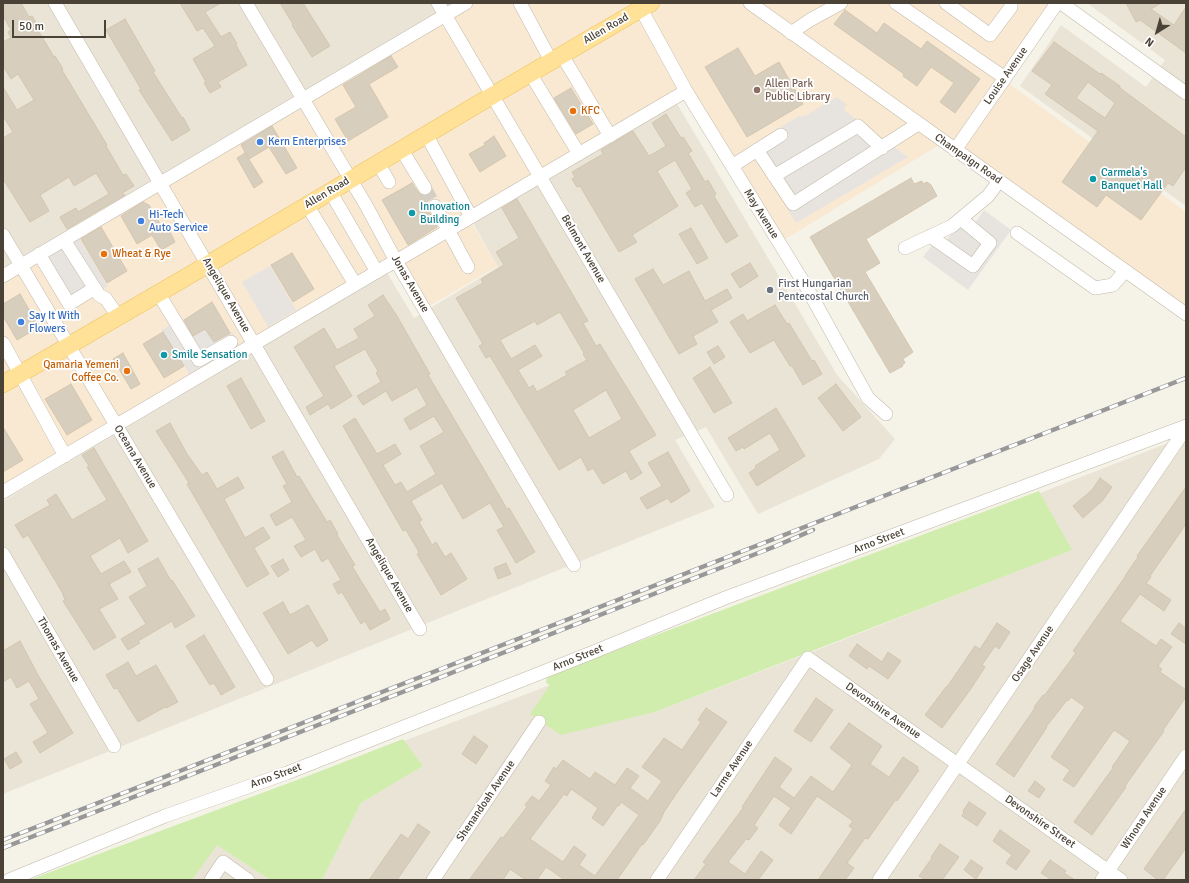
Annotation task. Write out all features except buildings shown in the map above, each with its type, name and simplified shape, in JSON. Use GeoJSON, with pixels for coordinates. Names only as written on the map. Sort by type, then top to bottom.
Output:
{"type":"FeatureCollection","features":[{"type":"Feature","properties":{"kind":"main road","name":"Allen Road"},"geometry":{"type":"LineString","coordinates":[[3,384],[557,58],[644,5]]}},
{"type":"Feature","properties":{"kind":"street","name":"Angelique Avenue"},"geometry":{"type":"LineString","coordinates":[[55,3],[420,629]]}},
{"type":"Feature","properties":{"kind":"street","name":"Jonas Avenue"},"geometry":{"type":"LineString","coordinates":[[246,3],[367,206],[396,261],[574,565]]}},
{"type":"Feature","properties":{"kind":"street","name":"Belmont Avenue"},"geometry":{"type":"LineString","coordinates":[[438,3],[727,495]]}},
{"type":"Feature","properties":{"kind":"street"},"geometry":{"type":"LineString","coordinates":[[3,276],[466,3]]}},
{"type":"Feature","properties":{"kind":"street"},"geometry":{"type":"LineString","coordinates":[[520,3],[610,136]]}},
{"type":"Feature","properties":{"kind":"street"},"geometry":{"type":"LineString","coordinates":[[791,33],[810,20],[841,3]]}},
{"type":"Feature","properties":{"kind":"street"},"geometry":{"type":"LineString","coordinates":[[896,3],[1005,78]]}},
{"type":"Feature","properties":{"kind":"street"},"geometry":{"type":"LineString","coordinates":[[946,3],[990,35],[1011,6],[1011,3]]}},
{"type":"Feature","properties":{"kind":"street","name":"Louise Avenue"},"geometry":{"type":"LineString","coordinates":[[955,150],[1057,3]]}},
{"type":"Feature","properties":{"kind":"street"},"geometry":{"type":"LineString","coordinates":[[1061,3],[1186,93]]}},
{"type":"Feature","properties":{"kind":"street","name":"May Avenue"},"geometry":{"type":"LineString","coordinates":[[644,5],[686,91],[807,288],[868,398],[886,414]]}},
{"type":"Feature","properties":{"kind":"street","name":"Champaign Road"},"geometry":{"type":"LineString","coordinates":[[756,5],[791,33],[1186,314]]}},
{"type":"Feature","properties":{"kind":"street"},"geometry":{"type":"LineString","coordinates":[[530,73],[579,154]]}},
{"type":"Feature","properties":{"kind":"street"},"geometry":{"type":"LineString","coordinates":[[3,492],[686,91]]}},
{"type":"Feature","properties":{"kind":"street"},"geometry":{"type":"LineString","coordinates":[[757,150],[793,204],[918,124]]}},
{"type":"Feature","properties":{"kind":"street"},"geometry":{"type":"LineString","coordinates":[[774,176],[858,126],[882,148]]}},
{"type":"Feature","properties":{"kind":"street"},"geometry":{"type":"LineString","coordinates":[[426,134],[471,217]]}},
{"type":"Feature","properties":{"kind":"street"},"geometry":{"type":"LineString","coordinates":[[732,166],[781,135]]}},
{"type":"Feature","properties":{"kind":"street"},"geometry":{"type":"LineString","coordinates":[[401,149],[424,188]]}},
{"type":"Feature","properties":{"kind":"street"},"geometry":{"type":"LineString","coordinates":[[378,163],[389,182]]}},
{"type":"Feature","properties":{"kind":"street"},"geometry":{"type":"LineString","coordinates":[[905,248],[952,226],[988,196],[999,181]]}},
{"type":"Feature","properties":{"kind":"street"},"geometry":{"type":"LineString","coordinates":[[330,191],[376,272]]}},
{"type":"Feature","properties":{"kind":"street"},"geometry":{"type":"LineString","coordinates":[[307,205],[355,284]]}},
{"type":"Feature","properties":{"kind":"street"},"geometry":{"type":"LineString","coordinates":[[435,206],[468,267]]}},
{"type":"Feature","properties":{"kind":"street"},"geometry":{"type":"LineString","coordinates":[[930,236],[972,266],[990,243],[961,219]]}},
{"type":"Feature","properties":{"kind":"street"},"geometry":{"type":"LineString","coordinates":[[1017,233],[1094,288],[1113,285],[1125,271]]}},
{"type":"Feature","properties":{"kind":"street","name":"Oceana Avenue"},"geometry":{"type":"LineString","coordinates":[[3,235],[267,679]]}},
{"type":"Feature","properties":{"kind":"street"},"geometry":{"type":"LineString","coordinates":[[64,240],[99,295],[106,299],[118,316]]}},
{"type":"Feature","properties":{"kind":"street"},"geometry":{"type":"LineString","coordinates":[[39,254],[69,304],[95,288]]}},
{"type":"Feature","properties":{"kind":"street"},"geometry":{"type":"LineString","coordinates":[[158,293],[199,360],[232,342]]}},
{"type":"Feature","properties":{"kind":"street"},"geometry":{"type":"LineString","coordinates":[[3,343],[65,456]]}},
{"type":"Feature","properties":{"kind":"street","name":"Osage Avenue"},"geometry":{"type":"LineString","coordinates":[[1148,440],[1186,427]]}},
{"type":"Feature","properties":{"kind":"street","name":"Osage Avenue"},"geometry":{"type":"LineString","coordinates":[[879,880],[1186,427]]}},
{"type":"Feature","properties":{"kind":"street","name":"Arno Street"},"geometry":{"type":"LineString","coordinates":[[9,880],[165,816],[287,772],[591,653],[725,598],[1148,440]]}},
{"type":"Feature","properties":{"kind":"street","name":"Thomas Avenue"},"geometry":{"type":"LineString","coordinates":[[3,554],[114,746]]}},
{"type":"Feature","properties":{"kind":"street","name":"Devonshire Avenue"},"geometry":{"type":"LineString","coordinates":[[808,658],[958,765]]}},
{"type":"Feature","properties":{"kind":"street","name":"Larme Avenue"},"geometry":{"type":"LineString","coordinates":[[657,880],[808,658]]}},
{"type":"Feature","properties":{"kind":"street","name":"Shenandoah Avenue"},"geometry":{"type":"LineString","coordinates":[[433,880],[539,722]]}},
{"type":"Feature","properties":{"kind":"street","name":"Winona Avenue"},"geometry":{"type":"LineString","coordinates":[[1105,875],[1186,756]]}},
{"type":"Feature","properties":{"kind":"street","name":"Devonshire Street"},"geometry":{"type":"LineString","coordinates":[[958,765],[1105,875],[1121,880]]}},
{"type":"Feature","properties":{"kind":"street"},"geometry":{"type":"LineString","coordinates":[[211,880],[223,862],[248,880]]}},
{"type":"Feature","properties":{"kind":"shaded area"},"geometry":{"type":"Polygon","coordinates":[[[3,3],[459,3],[3,271],[3,3]]]}},
{"type":"Feature","properties":{"kind":"shaded area"},"geometry":{"type":"Polygon","coordinates":[[[466,3],[1057,3],[1004,80],[1186,212],[1186,314],[944,142],[779,243],[686,91],[469,219],[498,266],[424,309],[396,262],[3,492],[3,276],[466,3]]]}},
{"type":"Feature","properties":{"kind":"shaded area"},"geometry":{"type":"Polygon","coordinates":[[[1087,3],[1186,3],[1186,206],[1020,86],[1061,25],[1146,87],[1165,60],[1087,3]]]}},
{"type":"Feature","properties":{"kind":"shaded area"},"geometry":{"type":"Polygon","coordinates":[[[837,97],[847,105],[844,108],[845,111],[908,157],[796,223],[751,148],[764,137],[799,116],[805,116],[837,97]]]}},
{"type":"Feature","properties":{"kind":"shaded area"},"geometry":{"type":"Polygon","coordinates":[[[676,102],[837,375],[895,439],[879,459],[758,514],[706,427],[675,440],[715,507],[3,794],[3,501],[387,273],[414,318],[498,267],[473,223],[676,102]]]}},
{"type":"Feature","properties":{"kind":"shaded area"},"geometry":{"type":"Polygon","coordinates":[[[984,210],[1011,230],[968,290],[923,257],[936,240],[943,245],[953,231],[965,222],[972,227],[984,210]]]}},
{"type":"Feature","properties":{"kind":"shaded area"},"geometry":{"type":"Polygon","coordinates":[[[79,238],[108,286],[69,310],[39,261],[79,238]]]}},
{"type":"Feature","properties":{"kind":"shaded area"},"geometry":{"type":"Polygon","coordinates":[[[270,266],[296,310],[268,327],[242,282],[270,266]]]}},
{"type":"Feature","properties":{"kind":"shaded area"},"geometry":{"type":"Polygon","coordinates":[[[182,318],[193,336],[205,329],[214,342],[232,332],[240,346],[190,375],[162,330],[182,318]]]}},
{"type":"Feature","properties":{"kind":"shaded area"},"geometry":{"type":"Polygon","coordinates":[[[1186,436],[1186,880],[322,880],[361,803],[423,766],[404,741],[550,685],[561,734],[655,712],[835,643],[1071,550],[1040,493],[1186,436]]]}},
{"type":"Feature","properties":{"kind":"shaded area"},"geometry":{"type":"Polygon","coordinates":[[[216,844],[270,880],[192,880],[216,844]]]}},
{"type":"Feature","properties":{"kind":"green space"},"geometry":{"type":"Polygon","coordinates":[[[1039,491],[1072,550],[655,712],[561,735],[530,714],[550,685],[546,683],[547,676],[1039,491]]]}},
{"type":"Feature","properties":{"kind":"green space"},"geometry":{"type":"Polygon","coordinates":[[[403,739],[423,766],[361,803],[322,880],[270,880],[217,845],[192,880],[29,880],[313,774],[403,739]]]}},
{"type":"Feature","properties":{"kind":"tunnel"},"geometry":{"type":"LineString","coordinates":[[425,188],[435,206]]}},
{"type":"Feature","properties":{"kind":"railway"},"geometry":{"type":"LineString","coordinates":[[3,840],[1186,378]]}},
{"type":"Feature","properties":{"kind":"railway"},"geometry":{"type":"LineString","coordinates":[[3,848],[710,572],[813,530]]}},
{"type":"Feature","properties":{"kind":"place","name":"Allen Park Public Library"},"geometry":{"type":"Point","coordinates":[757,90]}},
{"type":"Feature","properties":{"kind":"place","name":"KFC"},"geometry":{"type":"Point","coordinates":[573,111]}},
{"type":"Feature","properties":{"kind":"place","name":"Kern Enterprises"},"geometry":{"type":"Point","coordinates":[260,142]}},
{"type":"Feature","properties":{"kind":"place","name":"Carmela's Banquet Hall"},"geometry":{"type":"Point","coordinates":[1093,179]}},
{"type":"Feature","properties":{"kind":"place","name":"Innovation Building"},"geometry":{"type":"Point","coordinates":[412,213]}},
{"type":"Feature","properties":{"kind":"place","name":"Hi-Tech Auto Service"},"geometry":{"type":"Point","coordinates":[141,221]}},
{"type":"Feature","properties":{"kind":"place","name":"Wheat & Rye"},"geometry":{"type":"Point","coordinates":[104,254]}},
{"type":"Feature","properties":{"kind":"place","name":"First Hungarian Pentecostal Church"},"geometry":{"type":"Point","coordinates":[770,290]}},
{"type":"Feature","properties":{"kind":"place","name":"Say It With Flowers"},"geometry":{"type":"Point","coordinates":[21,322]}},
{"type":"Feature","properties":{"kind":"place","name":"Smile Sensation"},"geometry":{"type":"Point","coordinates":[164,355]}},
{"type":"Feature","properties":{"kind":"place","name":"Qamaria Yemeni Coffee Co."},"geometry":{"type":"Point","coordinates":[127,371]}}]}
